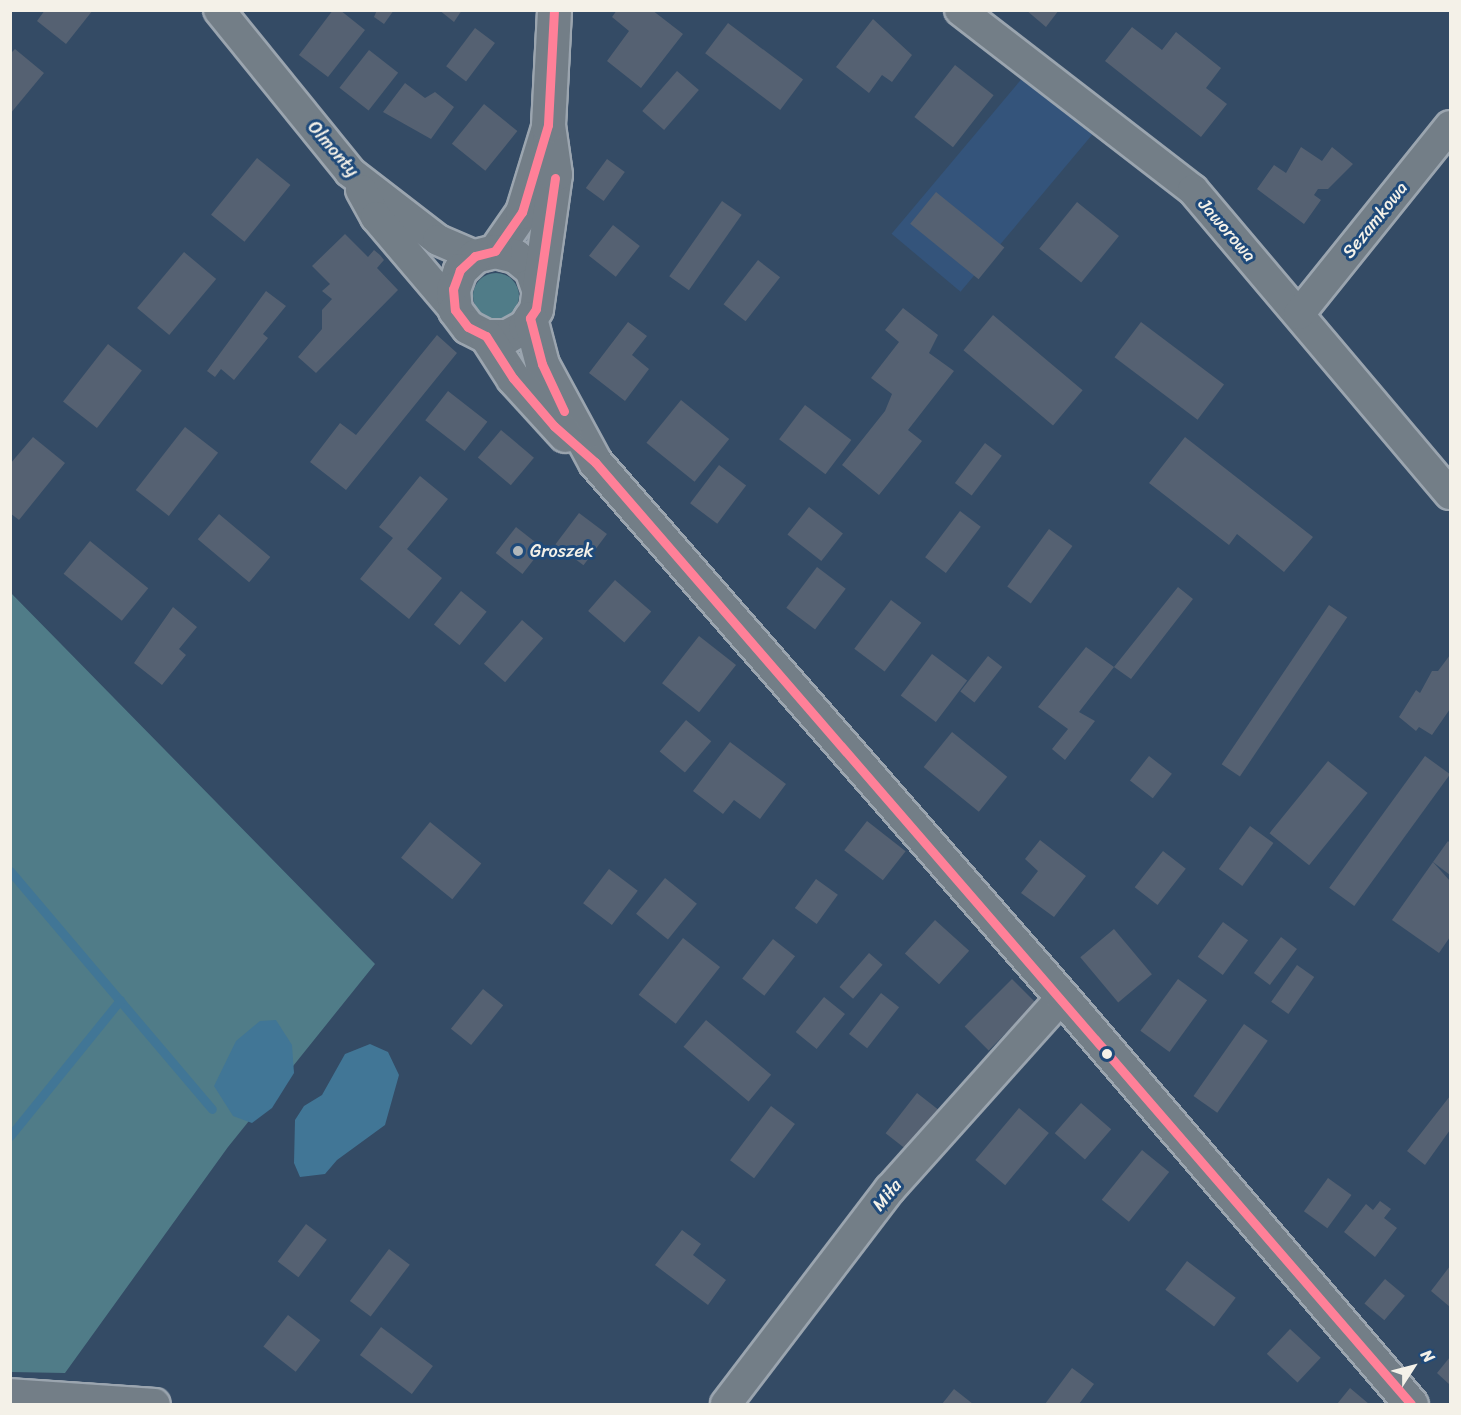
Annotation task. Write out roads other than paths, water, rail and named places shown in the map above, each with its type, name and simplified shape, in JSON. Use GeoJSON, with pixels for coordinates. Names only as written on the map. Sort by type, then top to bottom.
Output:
{"type":"FeatureCollection","features":[{"type":"Feature","properties":{"kind":"street","name":"Olmonty"},"geometry":{"type":"LineString","coordinates":[[219,10],[350,172],[438,240],[485,253]]}},
{"type":"Feature","properties":{"kind":"street"},"geometry":{"type":"LineString","coordinates":[[350,172],[376,216],[468,327],[486,336],[507,336],[534,303],[555,174],[549,125],[554,10]]}},
{"type":"Feature","properties":{"kind":"street","name":"Jaworowa"},"geometry":{"type":"LineString","coordinates":[[960,10],[1193,190],[1450,494]]}},
{"type":"Feature","properties":{"kind":"street"},"geometry":{"type":"LineString","coordinates":[[455,310],[453,289],[460,270],[485,253],[522,212],[549,125]]}},
{"type":"Feature","properties":{"kind":"street","name":"Sezamkowa"},"geometry":{"type":"LineString","coordinates":[[1299,314],[1450,126]]}},
{"type":"Feature","properties":{"kind":"street"},"geometry":{"type":"LineString","coordinates":[[485,253],[515,256],[531,269],[542,364],[595,462]]}},
{"type":"Feature","properties":{"kind":"street"},"geometry":{"type":"LineString","coordinates":[[486,336],[513,378],[554,426],[595,462],[1062,997],[1411,1404]]}},
{"type":"Feature","properties":{"kind":"street","name":"Miła"},"geometry":{"type":"LineString","coordinates":[[726,1404],[890,1189],[1062,997]]}},
{"type":"Feature","properties":{"kind":"street"},"geometry":{"type":"LineString","coordinates":[[10,1394],[155,1404]]}},
{"type":"Feature","properties":{"kind":"waterway"},"geometry":{"type":"LineString","coordinates":[[10,871],[212,1109]]}},
{"type":"Feature","properties":{"kind":"waterway"},"geometry":{"type":"LineString","coordinates":[[10,1136],[120,1000]]}},
{"type":"Feature","properties":{"kind":"place","name":"Groszek"},"geometry":{"type":"Point","coordinates":[518,551]}}]}
